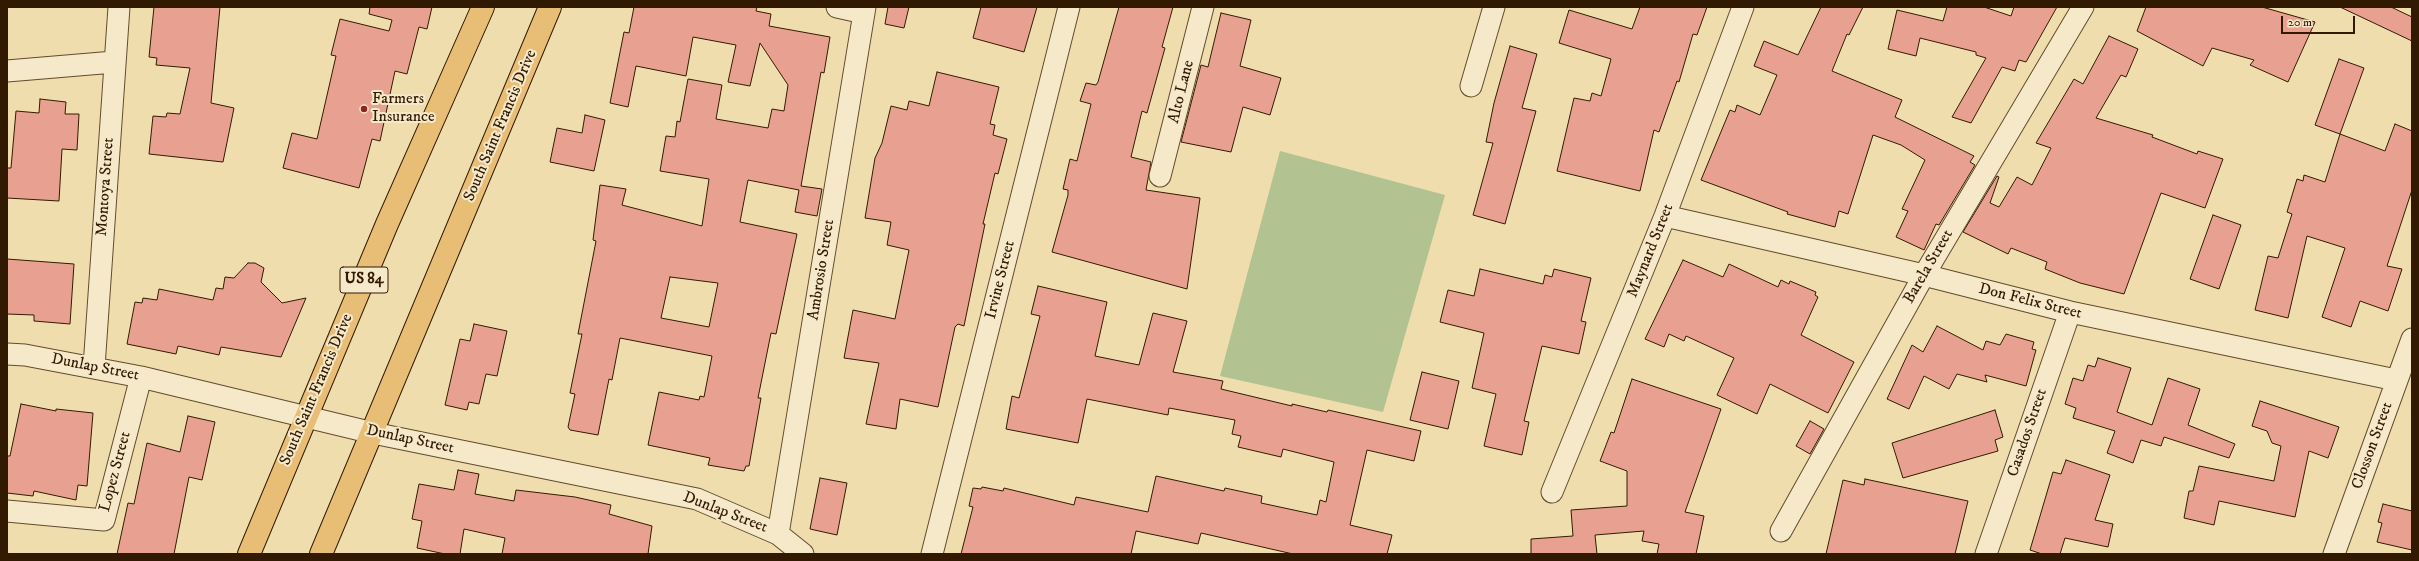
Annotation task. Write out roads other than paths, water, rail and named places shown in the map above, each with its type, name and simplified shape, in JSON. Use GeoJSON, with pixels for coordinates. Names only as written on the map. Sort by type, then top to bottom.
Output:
{"type":"FeatureCollection","features":[{"type":"Feature","properties":{"kind":"highway","name":"South Saint Francis Drive"},"geometry":{"type":"LineString","coordinates":[[249,554],[306,416],[483,7]]}},
{"type":"Feature","properties":{"kind":"highway","name":"South Saint Francis Drive"},"geometry":{"type":"LineString","coordinates":[[321,554],[373,433],[550,7]]}},
{"type":"Feature","properties":{"kind":"street","name":"Montoya Street"},"geometry":{"type":"LineString","coordinates":[[94,367],[119,7]]}},
{"type":"Feature","properties":{"kind":"street"},"geometry":{"type":"LineString","coordinates":[[837,7],[865,10]]}},
{"type":"Feature","properties":{"kind":"street","name":"Irvine Street"},"geometry":{"type":"LineString","coordinates":[[932,554],[1069,7]]}},
{"type":"Feature","properties":{"kind":"street","name":"Alto Lane"},"geometry":{"type":"LineString","coordinates":[[1160,176],[1203,7]]}},
{"type":"Feature","properties":{"kind":"street"},"geometry":{"type":"LineString","coordinates":[[1470,86],[1494,7]]}},
{"type":"Feature","properties":{"kind":"street","name":"Maynard Street"},"geometry":{"type":"LineString","coordinates":[[1552,492],[1665,216],[1744,7]]}},
{"type":"Feature","properties":{"kind":"street","name":"Barela Street"},"geometry":{"type":"LineString","coordinates":[[1781,531],[1924,275],[2084,7]]}},
{"type":"Feature","properties":{"kind":"street","name":"Ambrosio Street"},"geometry":{"type":"LineString","coordinates":[[778,534],[865,10]]}},
{"type":"Feature","properties":{"kind":"street"},"geometry":{"type":"LineString","coordinates":[[7,71],[114,62]]}},
{"type":"Feature","properties":{"kind":"street","name":"Don Felix Street"},"geometry":{"type":"LineString","coordinates":[[1665,216],[1924,275],[2070,312],[2396,380]]}},
{"type":"Feature","properties":{"kind":"street","name":"Casados Street"},"geometry":{"type":"LineString","coordinates":[[1986,554],[2070,312]]}},
{"type":"Feature","properties":{"kind":"street","name":"Closson Street"},"geometry":{"type":"LineString","coordinates":[[2334,554],[2412,339]]}},
{"type":"Feature","properties":{"kind":"street","name":"Dunlap Street"},"geometry":{"type":"LineString","coordinates":[[7,354],[94,367],[373,433],[697,499],[778,534],[803,554]]}},
{"type":"Feature","properties":{"kind":"street","name":"Lopez Street"},"geometry":{"type":"LineString","coordinates":[[7,511],[104,520],[141,377]]}},
{"type":"Feature","properties":{"kind":"place","name":"Farmers Insurance"},"geometry":{"type":"Point","coordinates":[364,109]}}]}
